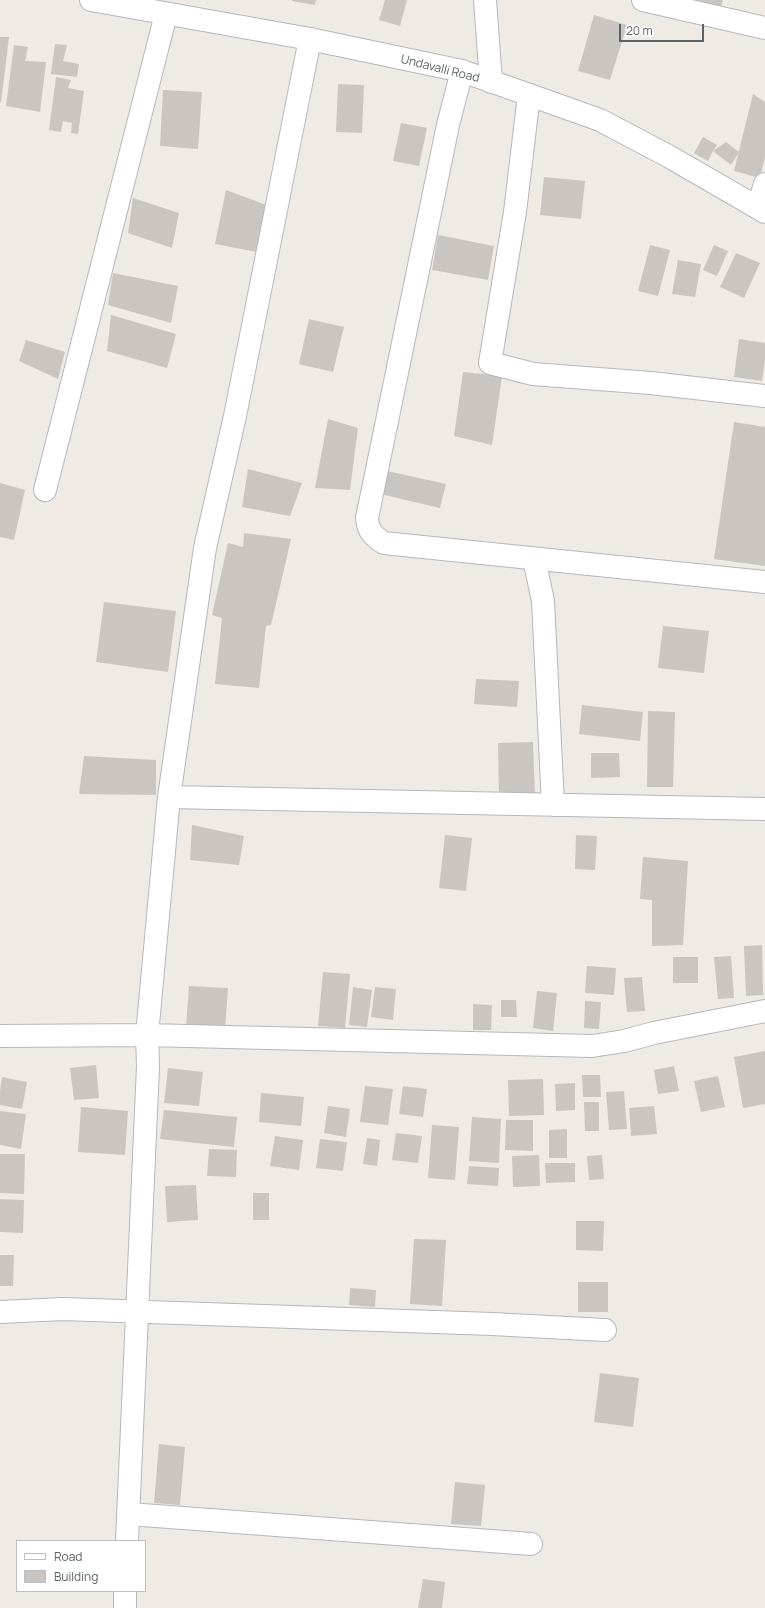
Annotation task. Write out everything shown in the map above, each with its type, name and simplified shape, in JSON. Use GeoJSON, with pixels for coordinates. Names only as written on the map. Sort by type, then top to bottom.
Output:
{"type":"FeatureCollection","features":[{"type":"Feature","properties":{"kind":"street","name":"Undavalli Road"},"geometry":{"type":"LineString","coordinates":[[90,0],[310,39],[462,72],[600,120],[761,209]]}},
{"type":"Feature","properties":{"kind":"street"},"geometry":{"type":"LineString","coordinates":[[485,0],[491,82]]}},
{"type":"Feature","properties":{"kind":"street"},"geometry":{"type":"LineString","coordinates":[[643,0],[765,28]]}},
{"type":"Feature","properties":{"kind":"street"},"geometry":{"type":"LineString","coordinates":[[45,490],[166,14]]}},
{"type":"Feature","properties":{"kind":"street"},"geometry":{"type":"LineString","coordinates":[[127,1540],[148,1066],[147,1035],[169,797],[205,548],[236,408],[310,39]]}},
{"type":"Feature","properties":{"kind":"street"},"geometry":{"type":"LineString","coordinates":[[462,72],[448,124],[367,518],[371,534],[384,543],[765,582]]}},
{"type":"Feature","properties":{"kind":"street"},"geometry":{"type":"LineString","coordinates":[[529,95],[515,212],[490,363],[533,374],[765,396]]}},
{"type":"Feature","properties":{"kind":"street"},"geometry":{"type":"LineString","coordinates":[[761,209],[765,184]]}},
{"type":"Feature","properties":{"kind":"street"},"geometry":{"type":"LineString","coordinates":[[534,559],[543,601],[553,805]]}},
{"type":"Feature","properties":{"kind":"street"},"geometry":{"type":"LineString","coordinates":[[169,797],[765,809]]}},
{"type":"Feature","properties":{"kind":"street"},"geometry":{"type":"LineString","coordinates":[[0,1036],[147,1035],[592,1046],[624,1041],[654,1032],[765,1011]]}},
{"type":"Feature","properties":{"kind":"street"},"geometry":{"type":"LineString","coordinates":[[0,1312],[63,1309],[605,1330]]}},
{"type":"Feature","properties":{"kind":"street"},"geometry":{"type":"LineString","coordinates":[[129,1514],[531,1544]]}},
{"type":"Feature","properties":{"kind":"street"},"geometry":{"type":"LineString","coordinates":[[125,1592],[125,1608]]}},
{"type":"Feature","properties":{"kind":"building"},"geometry":{"type":"Polygon","coordinates":[[[292,0],[316,0],[315,5],[292,0]]]}},
{"type":"Feature","properties":{"kind":"building"},"geometry":{"type":"Polygon","coordinates":[[[385,0],[407,0],[400,26],[379,20],[385,0]]]}},
{"type":"Feature","properties":{"kind":"building"},"geometry":{"type":"Polygon","coordinates":[[[699,0],[723,0],[720,11],[698,6],[699,0]]]}},
{"type":"Feature","properties":{"kind":"building"},"geometry":{"type":"Polygon","coordinates":[[[594,15],[627,25],[610,80],[578,71],[594,15]]]}},
{"type":"Feature","properties":{"kind":"building"},"geometry":{"type":"Polygon","coordinates":[[[0,37],[9,37],[1,102],[0,102],[0,37]]]}},
{"type":"Feature","properties":{"kind":"building"},"geometry":{"type":"Polygon","coordinates":[[[55,44],[67,45],[63,61],[79,64],[77,77],[51,74],[55,44]]]}},
{"type":"Feature","properties":{"kind":"building"},"geometry":{"type":"Polygon","coordinates":[[[14,45],[28,47],[25,61],[46,62],[40,112],[6,106],[14,45]]]}},
{"type":"Feature","properties":{"kind":"building"},"geometry":{"type":"Polygon","coordinates":[[[56,77],[71,80],[68,88],[84,91],[78,134],[71,133],[72,123],[63,121],[61,132],[49,130],[56,77]]]}},
{"type":"Feature","properties":{"kind":"building"},"geometry":{"type":"Polygon","coordinates":[[[338,84],[364,85],[362,133],[336,132],[338,84]]]}},
{"type":"Feature","properties":{"kind":"building"},"geometry":{"type":"Polygon","coordinates":[[[163,90],[202,92],[198,149],[160,146],[163,90]]]}},
{"type":"Feature","properties":{"kind":"building"},"geometry":{"type":"Polygon","coordinates":[[[753,94],[765,102],[765,157],[760,178],[734,171],[753,94]]]}},
{"type":"Feature","properties":{"kind":"building"},"geometry":{"type":"Polygon","coordinates":[[[401,123],[427,128],[419,166],[393,161],[401,123]]]}},
{"type":"Feature","properties":{"kind":"building"},"geometry":{"type":"Polygon","coordinates":[[[703,137],[717,145],[708,161],[694,153],[703,137]]]}},
{"type":"Feature","properties":{"kind":"building"},"geometry":{"type":"Polygon","coordinates":[[[726,142],[739,152],[731,165],[713,151],[726,142]]]}},
{"type":"Feature","properties":{"kind":"building"},"geometry":{"type":"Polygon","coordinates":[[[544,177],[585,181],[581,219],[540,215],[544,177]]]}},
{"type":"Feature","properties":{"kind":"building"},"geometry":{"type":"Polygon","coordinates":[[[226,190],[269,206],[257,252],[215,244],[226,190]]]}},
{"type":"Feature","properties":{"kind":"building"},"geometry":{"type":"Polygon","coordinates":[[[133,198],[179,213],[172,248],[128,233],[133,198]]]}},
{"type":"Feature","properties":{"kind":"building"},"geometry":{"type":"Polygon","coordinates":[[[438,235],[494,246],[488,280],[432,270],[438,235]]]}},
{"type":"Feature","properties":{"kind":"building"},"geometry":{"type":"Polygon","coordinates":[[[650,245],[670,250],[658,296],[638,291],[650,245]]]}},
{"type":"Feature","properties":{"kind":"building"},"geometry":{"type":"Polygon","coordinates":[[[714,245],[728,251],[717,276],[703,270],[714,245]]]}},
{"type":"Feature","properties":{"kind":"building"},"geometry":{"type":"Polygon","coordinates":[[[736,253],[760,263],[744,298],[720,287],[736,253]]]}},
{"type":"Feature","properties":{"kind":"building"},"geometry":{"type":"Polygon","coordinates":[[[678,260],[701,264],[695,297],[672,294],[678,260]]]}},
{"type":"Feature","properties":{"kind":"building"},"geometry":{"type":"Polygon","coordinates":[[[113,273],[178,286],[171,323],[108,305],[113,273]]]}},
{"type":"Feature","properties":{"kind":"building"},"geometry":{"type":"Polygon","coordinates":[[[111,315],[176,334],[167,368],[107,351],[111,315]]]}},
{"type":"Feature","properties":{"kind":"building"},"geometry":{"type":"Polygon","coordinates":[[[309,319],[344,327],[333,372],[299,364],[309,319]]]}},
{"type":"Feature","properties":{"kind":"building"},"geometry":{"type":"Polygon","coordinates":[[[739,339],[765,343],[765,359],[762,381],[734,377],[739,339]]]}},
{"type":"Feature","properties":{"kind":"building"},"geometry":{"type":"Polygon","coordinates":[[[26,340],[65,352],[58,379],[19,361],[26,340]]]}},
{"type":"Feature","properties":{"kind":"building"},"geometry":{"type":"Polygon","coordinates":[[[463,372],[502,376],[492,445],[454,436],[463,372]]]}},
{"type":"Feature","properties":{"kind":"building"},"geometry":{"type":"Polygon","coordinates":[[[328,419],[358,428],[350,490],[315,488],[328,419]]]}},
{"type":"Feature","properties":{"kind":"building"},"geometry":{"type":"Polygon","coordinates":[[[734,422],[765,427],[765,566],[714,559],[734,422]]]}},
{"type":"Feature","properties":{"kind":"building"},"geometry":{"type":"Polygon","coordinates":[[[248,469],[302,483],[290,516],[242,507],[248,469]]]}},
{"type":"Feature","properties":{"kind":"building"},"geometry":{"type":"Polygon","coordinates":[[[387,471],[446,484],[440,508],[380,494],[387,471]]]}},
{"type":"Feature","properties":{"kind":"building"},"geometry":{"type":"Polygon","coordinates":[[[0,483],[25,490],[14,540],[0,537],[0,483]]]}},
{"type":"Feature","properties":{"kind":"building"},"geometry":{"type":"Polygon","coordinates":[[[244,533],[291,539],[271,625],[266,626],[259,688],[215,684],[222,618],[212,615],[228,543],[243,547],[244,533]]]}},
{"type":"Feature","properties":{"kind":"building"},"geometry":{"type":"Polygon","coordinates":[[[104,602],[176,611],[168,672],[96,662],[104,602]]]}},
{"type":"Feature","properties":{"kind":"building"},"geometry":{"type":"Polygon","coordinates":[[[663,626],[709,631],[704,673],[658,668],[663,626]]]}},
{"type":"Feature","properties":{"kind":"building"},"geometry":{"type":"Polygon","coordinates":[[[476,679],[519,681],[517,707],[474,704],[476,679]]]}},
{"type":"Feature","properties":{"kind":"building"},"geometry":{"type":"Polygon","coordinates":[[[582,705],[643,712],[640,741],[579,734],[582,705]]]}},
{"type":"Feature","properties":{"kind":"building"},"geometry":{"type":"Polygon","coordinates":[[[648,711],[675,712],[673,787],[647,787],[648,711]]]}},
{"type":"Feature","properties":{"kind":"building"},"geometry":{"type":"Polygon","coordinates":[[[533,742],[535,796],[499,798],[498,743],[533,742]]]}},
{"type":"Feature","properties":{"kind":"building"},"geometry":{"type":"Polygon","coordinates":[[[591,753],[619,753],[620,777],[591,778],[591,753]]]}},
{"type":"Feature","properties":{"kind":"building"},"geometry":{"type":"Polygon","coordinates":[[[84,756],[156,760],[156,795],[79,794],[84,756]]]}},
{"type":"Feature","properties":{"kind":"building"},"geometry":{"type":"Polygon","coordinates":[[[192,825],[244,836],[239,865],[190,860],[192,825]]]}},
{"type":"Feature","properties":{"kind":"building"},"geometry":{"type":"Polygon","coordinates":[[[445,835],[472,838],[466,891],[439,888],[445,835]]]}},
{"type":"Feature","properties":{"kind":"building"},"geometry":{"type":"Polygon","coordinates":[[[576,835],[597,836],[595,870],[575,869],[576,835]]]}},
{"type":"Feature","properties":{"kind":"building"},"geometry":{"type":"Polygon","coordinates":[[[643,857],[688,861],[683,945],[652,946],[652,900],[640,899],[643,857]]]}},
{"type":"Feature","properties":{"kind":"building"},"geometry":{"type":"Polygon","coordinates":[[[762,945],[763,995],[746,996],[744,946],[762,945]]]}},
{"type":"Feature","properties":{"kind":"building"},"geometry":{"type":"Polygon","coordinates":[[[731,956],[734,998],[718,999],[714,957],[731,956]]]}},
{"type":"Feature","properties":{"kind":"building"},"geometry":{"type":"Polygon","coordinates":[[[673,957],[698,957],[698,983],[673,983],[673,957]]]}},
{"type":"Feature","properties":{"kind":"building"},"geometry":{"type":"Polygon","coordinates":[[[587,966],[616,968],[614,995],[585,993],[587,966]]]}},
{"type":"Feature","properties":{"kind":"building"},"geometry":{"type":"Polygon","coordinates":[[[323,972],[350,974],[345,1028],[318,1026],[323,972]]]}},
{"type":"Feature","properties":{"kind":"building"},"geometry":{"type":"Polygon","coordinates":[[[642,977],[645,1011],[627,1012],[624,978],[642,977]]]}},
{"type":"Feature","properties":{"kind":"building"},"geometry":{"type":"Polygon","coordinates":[[[189,986],[228,988],[225,1030],[186,1028],[189,986]]]}},
{"type":"Feature","properties":{"kind":"building"},"geometry":{"type":"Polygon","coordinates":[[[353,987],[372,990],[367,1027],[349,1025],[353,987]]]}},
{"type":"Feature","properties":{"kind":"building"},"geometry":{"type":"Polygon","coordinates":[[[375,987],[396,989],[393,1020],[371,1017],[375,987]]]}},
{"type":"Feature","properties":{"kind":"building"},"geometry":{"type":"Polygon","coordinates":[[[537,991],[557,993],[553,1031],[533,1028],[537,991]]]}},
{"type":"Feature","properties":{"kind":"building"},"geometry":{"type":"Polygon","coordinates":[[[501,1000],[516,1000],[517,1017],[501,1017],[501,1000]]]}},
{"type":"Feature","properties":{"kind":"building"},"geometry":{"type":"Polygon","coordinates":[[[585,1001],[601,1002],[599,1029],[584,1028],[585,1001]]]}},
{"type":"Feature","properties":{"kind":"building"},"geometry":{"type":"Polygon","coordinates":[[[473,1004],[492,1005],[491,1030],[473,1030],[473,1004]]]}},
{"type":"Feature","properties":{"kind":"building"},"geometry":{"type":"Polygon","coordinates":[[[765,1051],[765,1104],[743,1108],[734,1057],[765,1051]]]}},
{"type":"Feature","properties":{"kind":"building"},"geometry":{"type":"Polygon","coordinates":[[[96,1065],[99,1098],[74,1100],[70,1068],[96,1065]]]}},
{"type":"Feature","properties":{"kind":"building"},"geometry":{"type":"Polygon","coordinates":[[[674,1066],[679,1091],[658,1094],[654,1070],[674,1066]]]}},
{"type":"Feature","properties":{"kind":"building"},"geometry":{"type":"Polygon","coordinates":[[[168,1068],[203,1072],[199,1106],[164,1103],[168,1068]]]}},
{"type":"Feature","properties":{"kind":"building"},"geometry":{"type":"Polygon","coordinates":[[[582,1075],[600,1075],[601,1097],[583,1097],[582,1075]]]}},
{"type":"Feature","properties":{"kind":"building"},"geometry":{"type":"Polygon","coordinates":[[[718,1076],[725,1107],[701,1112],[694,1081],[718,1076]]]}},
{"type":"Feature","properties":{"kind":"building"},"geometry":{"type":"Polygon","coordinates":[[[2,1077],[27,1082],[22,1109],[0,1105],[2,1077]]]}},
{"type":"Feature","properties":{"kind":"building"},"geometry":{"type":"Polygon","coordinates":[[[543,1079],[544,1115],[509,1116],[508,1080],[543,1079]]]}},
{"type":"Feature","properties":{"kind":"building"},"geometry":{"type":"Polygon","coordinates":[[[575,1083],[575,1110],[556,1111],[555,1084],[575,1083]]]}},
{"type":"Feature","properties":{"kind":"building"},"geometry":{"type":"Polygon","coordinates":[[[365,1086],[393,1089],[388,1125],[360,1122],[365,1086]]]}},
{"type":"Feature","properties":{"kind":"building"},"geometry":{"type":"Polygon","coordinates":[[[403,1086],[427,1089],[423,1117],[399,1114],[403,1086]]]}},
{"type":"Feature","properties":{"kind":"building"},"geometry":{"type":"Polygon","coordinates":[[[624,1091],[627,1129],[609,1130],[606,1092],[624,1091]]]}},
{"type":"Feature","properties":{"kind":"building"},"geometry":{"type":"Polygon","coordinates":[[[261,1093],[304,1097],[301,1126],[259,1122],[261,1093]]]}},
{"type":"Feature","properties":{"kind":"building"},"geometry":{"type":"Polygon","coordinates":[[[584,1102],[599,1102],[599,1131],[585,1131],[584,1102]]]}},
{"type":"Feature","properties":{"kind":"building"},"geometry":{"type":"Polygon","coordinates":[[[328,1106],[350,1109],[346,1137],[324,1133],[328,1106]]]}},
{"type":"Feature","properties":{"kind":"building"},"geometry":{"type":"Polygon","coordinates":[[[654,1106],[657,1134],[631,1136],[629,1108],[654,1106]]]}},
{"type":"Feature","properties":{"kind":"building"},"geometry":{"type":"Polygon","coordinates":[[[81,1107],[128,1111],[125,1155],[78,1152],[81,1107]]]}},
{"type":"Feature","properties":{"kind":"building"},"geometry":{"type":"Polygon","coordinates":[[[164,1110],[237,1117],[234,1147],[160,1139],[164,1110]]]}},
{"type":"Feature","properties":{"kind":"building"},"geometry":{"type":"Polygon","coordinates":[[[0,1111],[26,1114],[21,1149],[0,1145],[0,1111]]]}},
{"type":"Feature","properties":{"kind":"building"},"geometry":{"type":"Polygon","coordinates":[[[472,1117],[501,1119],[499,1163],[469,1161],[472,1117]]]}},
{"type":"Feature","properties":{"kind":"building"},"geometry":{"type":"Polygon","coordinates":[[[506,1120],[533,1120],[533,1151],[505,1150],[506,1120]]]}},
{"type":"Feature","properties":{"kind":"building"},"geometry":{"type":"Polygon","coordinates":[[[432,1125],[459,1127],[455,1180],[428,1178],[432,1125]]]}},
{"type":"Feature","properties":{"kind":"building"},"geometry":{"type":"Polygon","coordinates":[[[567,1129],[567,1158],[549,1158],[549,1130],[567,1129]]]}},
{"type":"Feature","properties":{"kind":"building"},"geometry":{"type":"Polygon","coordinates":[[[396,1133],[422,1136],[418,1163],[392,1160],[396,1133]]]}},
{"type":"Feature","properties":{"kind":"building"},"geometry":{"type":"Polygon","coordinates":[[[275,1136],[303,1140],[299,1170],[270,1166],[275,1136]]]}},
{"type":"Feature","properties":{"kind":"building"},"geometry":{"type":"Polygon","coordinates":[[[367,1138],[380,1140],[377,1166],[363,1164],[367,1138]]]}},
{"type":"Feature","properties":{"kind":"building"},"geometry":{"type":"Polygon","coordinates":[[[320,1139],[347,1142],[343,1171],[316,1168],[320,1139]]]}},
{"type":"Feature","properties":{"kind":"building"},"geometry":{"type":"Polygon","coordinates":[[[209,1149],[237,1150],[236,1177],[207,1176],[209,1149]]]}},
{"type":"Feature","properties":{"kind":"building"},"geometry":{"type":"Polygon","coordinates":[[[0,1154],[25,1154],[24,1194],[0,1193],[0,1154]]]}},
{"type":"Feature","properties":{"kind":"building"},"geometry":{"type":"Polygon","coordinates":[[[539,1155],[540,1186],[513,1187],[512,1156],[539,1155]]]}},
{"type":"Feature","properties":{"kind":"building"},"geometry":{"type":"Polygon","coordinates":[[[602,1155],[604,1179],[589,1180],[587,1156],[602,1155]]]}},
{"type":"Feature","properties":{"kind":"building"},"geometry":{"type":"Polygon","coordinates":[[[545,1163],[575,1163],[575,1182],[546,1183],[545,1163]]]}},
{"type":"Feature","properties":{"kind":"building"},"geometry":{"type":"Polygon","coordinates":[[[469,1166],[499,1168],[498,1186],[467,1184],[469,1166]]]}},
{"type":"Feature","properties":{"kind":"building"},"geometry":{"type":"Polygon","coordinates":[[[196,1185],[198,1220],[167,1222],[165,1186],[196,1185]]]}},
{"type":"Feature","properties":{"kind":"building"},"geometry":{"type":"Polygon","coordinates":[[[253,1193],[269,1193],[269,1220],[253,1220],[253,1193]]]}},
{"type":"Feature","properties":{"kind":"building"},"geometry":{"type":"Polygon","coordinates":[[[0,1199],[24,1200],[23,1233],[0,1232],[0,1199]]]}},
{"type":"Feature","properties":{"kind":"building"},"geometry":{"type":"Polygon","coordinates":[[[576,1221],[604,1221],[603,1251],[576,1250],[576,1221]]]}},
{"type":"Feature","properties":{"kind":"building"},"geometry":{"type":"Polygon","coordinates":[[[414,1239],[446,1240],[442,1306],[410,1304],[414,1239]]]}},
{"type":"Feature","properties":{"kind":"building"},"geometry":{"type":"Polygon","coordinates":[[[0,1255],[14,1255],[13,1286],[0,1286],[0,1255]]]}},
{"type":"Feature","properties":{"kind":"building"},"geometry":{"type":"Polygon","coordinates":[[[578,1282],[608,1282],[608,1312],[578,1312],[578,1282]]]}},
{"type":"Feature","properties":{"kind":"building"},"geometry":{"type":"Polygon","coordinates":[[[350,1288],[376,1290],[375,1307],[349,1305],[350,1288]]]}},
{"type":"Feature","properties":{"kind":"building"},"geometry":{"type":"Polygon","coordinates":[[[600,1373],[639,1378],[633,1427],[594,1422],[600,1373]]]}},
{"type":"Feature","properties":{"kind":"building"},"geometry":{"type":"Polygon","coordinates":[[[159,1444],[185,1447],[180,1505],[154,1503],[159,1444]]]}},
{"type":"Feature","properties":{"kind":"building"},"geometry":{"type":"Polygon","coordinates":[[[455,1482],[485,1485],[481,1526],[451,1524],[455,1482]]]}},
{"type":"Feature","properties":{"kind":"building"},"geometry":{"type":"Polygon","coordinates":[[[423,1579],[445,1582],[442,1608],[418,1608],[423,1579]]]}}]}
